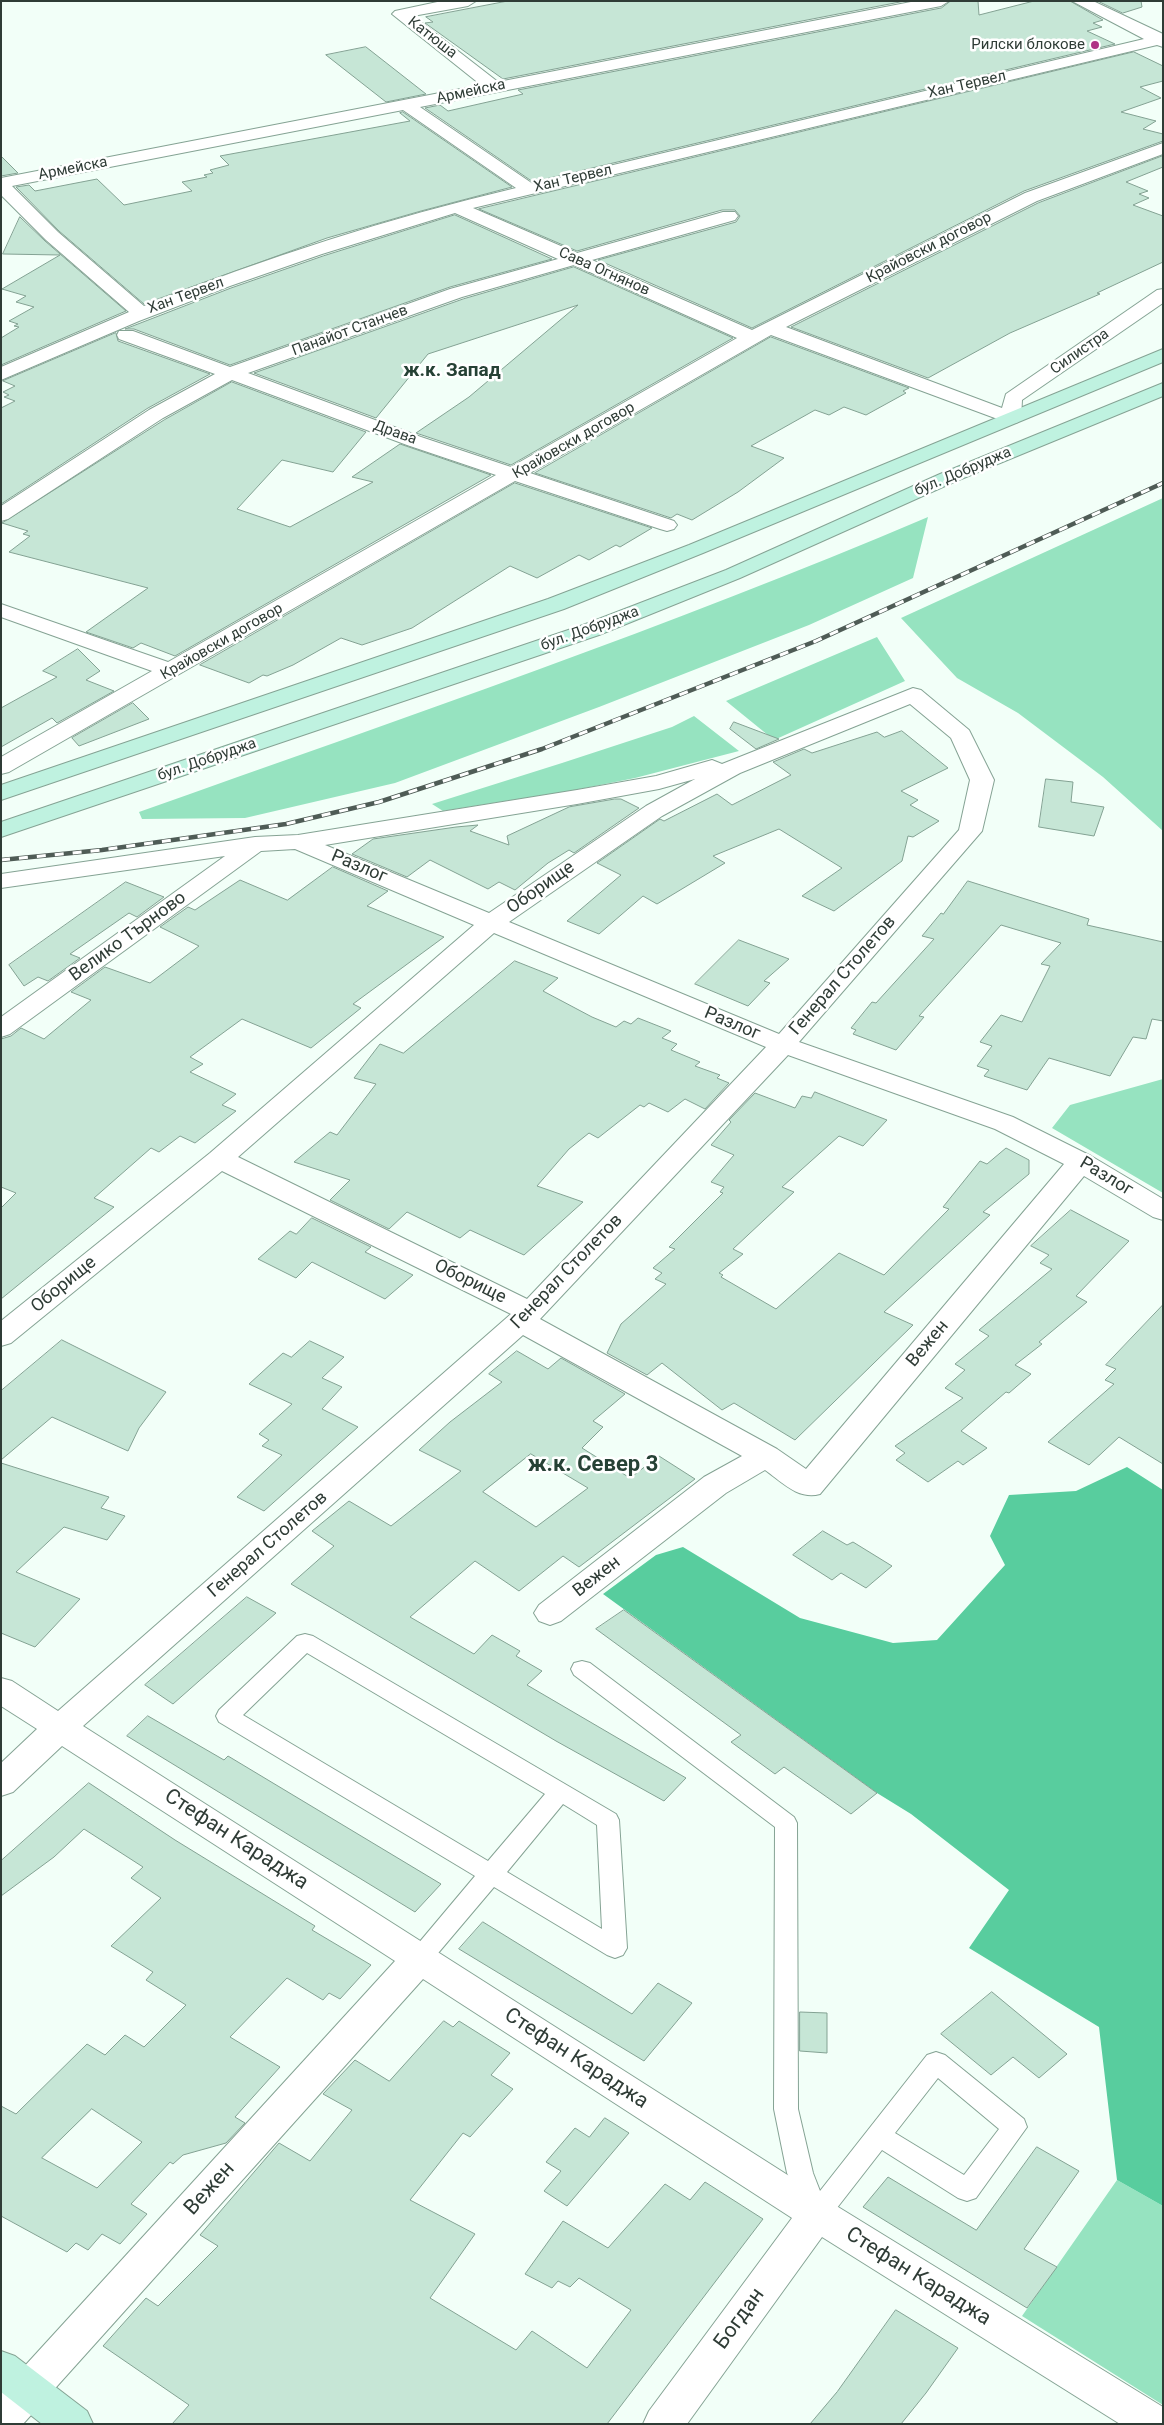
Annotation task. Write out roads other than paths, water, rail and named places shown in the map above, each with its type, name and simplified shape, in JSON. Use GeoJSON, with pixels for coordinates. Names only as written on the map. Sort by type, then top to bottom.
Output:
{"type":"FeatureCollection","features":[{"type":"Feature","properties":{"kind":"main road","name":"бул. Добруджа"},"geometry":{"type":"LineString","coordinates":[[1,793],[556,604],[696,549],[1163,356]]}},
{"type":"Feature","properties":{"kind":"main road","name":"бул. Добруджа"},"geometry":{"type":"LineString","coordinates":[[1,830],[591,630],[733,574],[946,478],[1163,388]]}},
{"type":"Feature","properties":{"kind":"main road"},"geometry":{"type":"LineString","coordinates":[[15,2379],[73,2424]]}},
{"type":"Feature","properties":{"kind":"street","name":"Катюша"},"geometry":{"type":"LineString","coordinates":[[468,1],[400,14],[494,87]]}},
{"type":"Feature","properties":{"kind":"street","name":"Армейска"},"geometry":{"type":"LineString","coordinates":[[1,184],[941,1]]}},
{"type":"Feature","properties":{"kind":"street"},"geometry":{"type":"LineString","coordinates":[[1080,1],[1161,41]]}},
{"type":"Feature","properties":{"kind":"street","name":"Хан Тервел"},"geometry":{"type":"LineString","coordinates":[[3,372],[141,313],[352,237],[456,207],[1161,41]]}},
{"type":"Feature","properties":{"kind":"street"},"geometry":{"type":"LineString","coordinates":[[407,105],[529,189]]}},
{"type":"Feature","properties":{"kind":"street","name":"Крайовски договор"},"geometry":{"type":"LineString","coordinates":[[1,767],[172,671],[193,656],[516,474],[752,337],[1031,197],[1163,148]]}},
{"type":"Feature","properties":{"kind":"street"},"geometry":{"type":"LineString","coordinates":[[1,184],[52,236],[141,313]]}},
{"type":"Feature","properties":{"kind":"street","name":"Сава Огнянов"},"geometry":{"type":"LineString","coordinates":[[456,207],[752,337]]}},
{"type":"Feature","properties":{"kind":"street","name":"Панайот Станчев"},"geometry":{"type":"LineString","coordinates":[[1,515],[156,414],[231,373],[456,293],[573,258],[729,216]]}},
{"type":"Feature","properties":{"kind":"street","name":"Силистра"},"geometry":{"type":"LineString","coordinates":[[1011,418],[1013,398],[1163,294]]}},
{"type":"Feature","properties":{"kind":"street"},"geometry":{"type":"LineString","coordinates":[[771,328],[1011,418]]}},
{"type":"Feature","properties":{"kind":"street","name":"Драва"},"geometry":{"type":"LineString","coordinates":[[126,335],[414,441],[667,525]]}},
{"type":"Feature","properties":{"kind":"street"},"geometry":{"type":"LineString","coordinates":[[1,610],[172,671]]}},
{"type":"Feature","properties":{"kind":"street","name":"Оборище"},"geometry":{"type":"LineString","coordinates":[[1,1336],[220,1159],[490,924],[654,811],[732,768],[913,695]]}},
{"type":"Feature","properties":{"kind":"street","name":"Генерал Столетов"},"geometry":{"type":"LineString","coordinates":[[1,1783],[61,1727],[526,1316],[783,1045],[970,831],[982,780],[961,735],[913,695]]}},
{"type":"Feature","properties":{"kind":"street","name":"Разлог"},"geometry":{"type":"LineString","coordinates":[[1,881],[255,844],[298,842],[614,790],[659,782],[776,750]]}},
{"type":"Feature","properties":{"kind":"street","name":"Разлог"},"geometry":{"type":"LineString","coordinates":[[298,842],[490,924],[783,1045],[1004,1123],[1081,1162],[1163,1211]]}},
{"type":"Feature","properties":{"kind":"street","name":"Велико Търново"},"geometry":{"type":"LineString","coordinates":[[1,1029],[255,844]]}},
{"type":"Feature","properties":{"kind":"street","name":"Оборище"},"geometry":{"type":"LineString","coordinates":[[220,1159],[526,1316]]}},
{"type":"Feature","properties":{"kind":"street","name":"Вежен"},"geometry":{"type":"LineString","coordinates":[[526,1316],[766,1456],[809,1486],[1081,1162]]}},
{"type":"Feature","properties":{"kind":"street","name":"Вежен"},"geometry":{"type":"LineString","coordinates":[[550,1613],[716,1485],[766,1456]]}},
{"type":"Feature","properties":{"kind":"street","name":"Стефан Караджа"},"geometry":{"type":"LineString","coordinates":[[1,1690],[817,2214],[1155,2424]]}},
{"type":"Feature","properties":{"kind":"street","name":"Вежен"},"geometry":{"type":"LineString","coordinates":[[1,2420],[15,2379],[420,1958]]}},
{"type":"Feature","properties":{"kind":"street","name":"Богдан"},"geometry":{"type":"LineString","coordinates":[[663,2424],[817,2214]]}},
{"type":"Feature","properties":{"kind":"lane"},"geometry":{"type":"LineString","coordinates":[[305,1642],[560,1792],[608,1820],[615,1948],[227,1716],[305,1642]]}},
{"type":"Feature","properties":{"kind":"lane"},"geometry":{"type":"LineString","coordinates":[[582,1669],[786,1823],[786,2109],[800,2173],[817,2214]]}},
{"type":"Feature","properties":{"kind":"lane"},"geometry":{"type":"LineString","coordinates":[[420,1958],[560,1792]]}},
{"type":"Feature","properties":{"kind":"lane"},"geometry":{"type":"LineString","coordinates":[[817,2214],[878,2134],[936,2062],[1015,2127],[967,2190],[878,2134]]}},
{"type":"Feature","properties":{"kind":"railway"},"geometry":{"type":"LineString","coordinates":[[1,860],[102,850],[286,824],[379,802],[542,749],[816,641],[1163,483]]}},
{"type":"Feature","properties":{"kind":"place","name":"Рилски блокове"},"geometry":{"type":"Point","coordinates":[1095,45]}},
{"type":"Feature","properties":{"kind":"district","name":"ж.к. Запад"},"geometry":{"type":"Point","coordinates":[452,371]}},
{"type":"Feature","properties":{"kind":"district","name":"ж.к. Север 3"},"geometry":{"type":"Point","coordinates":[593,1465]}}]}
